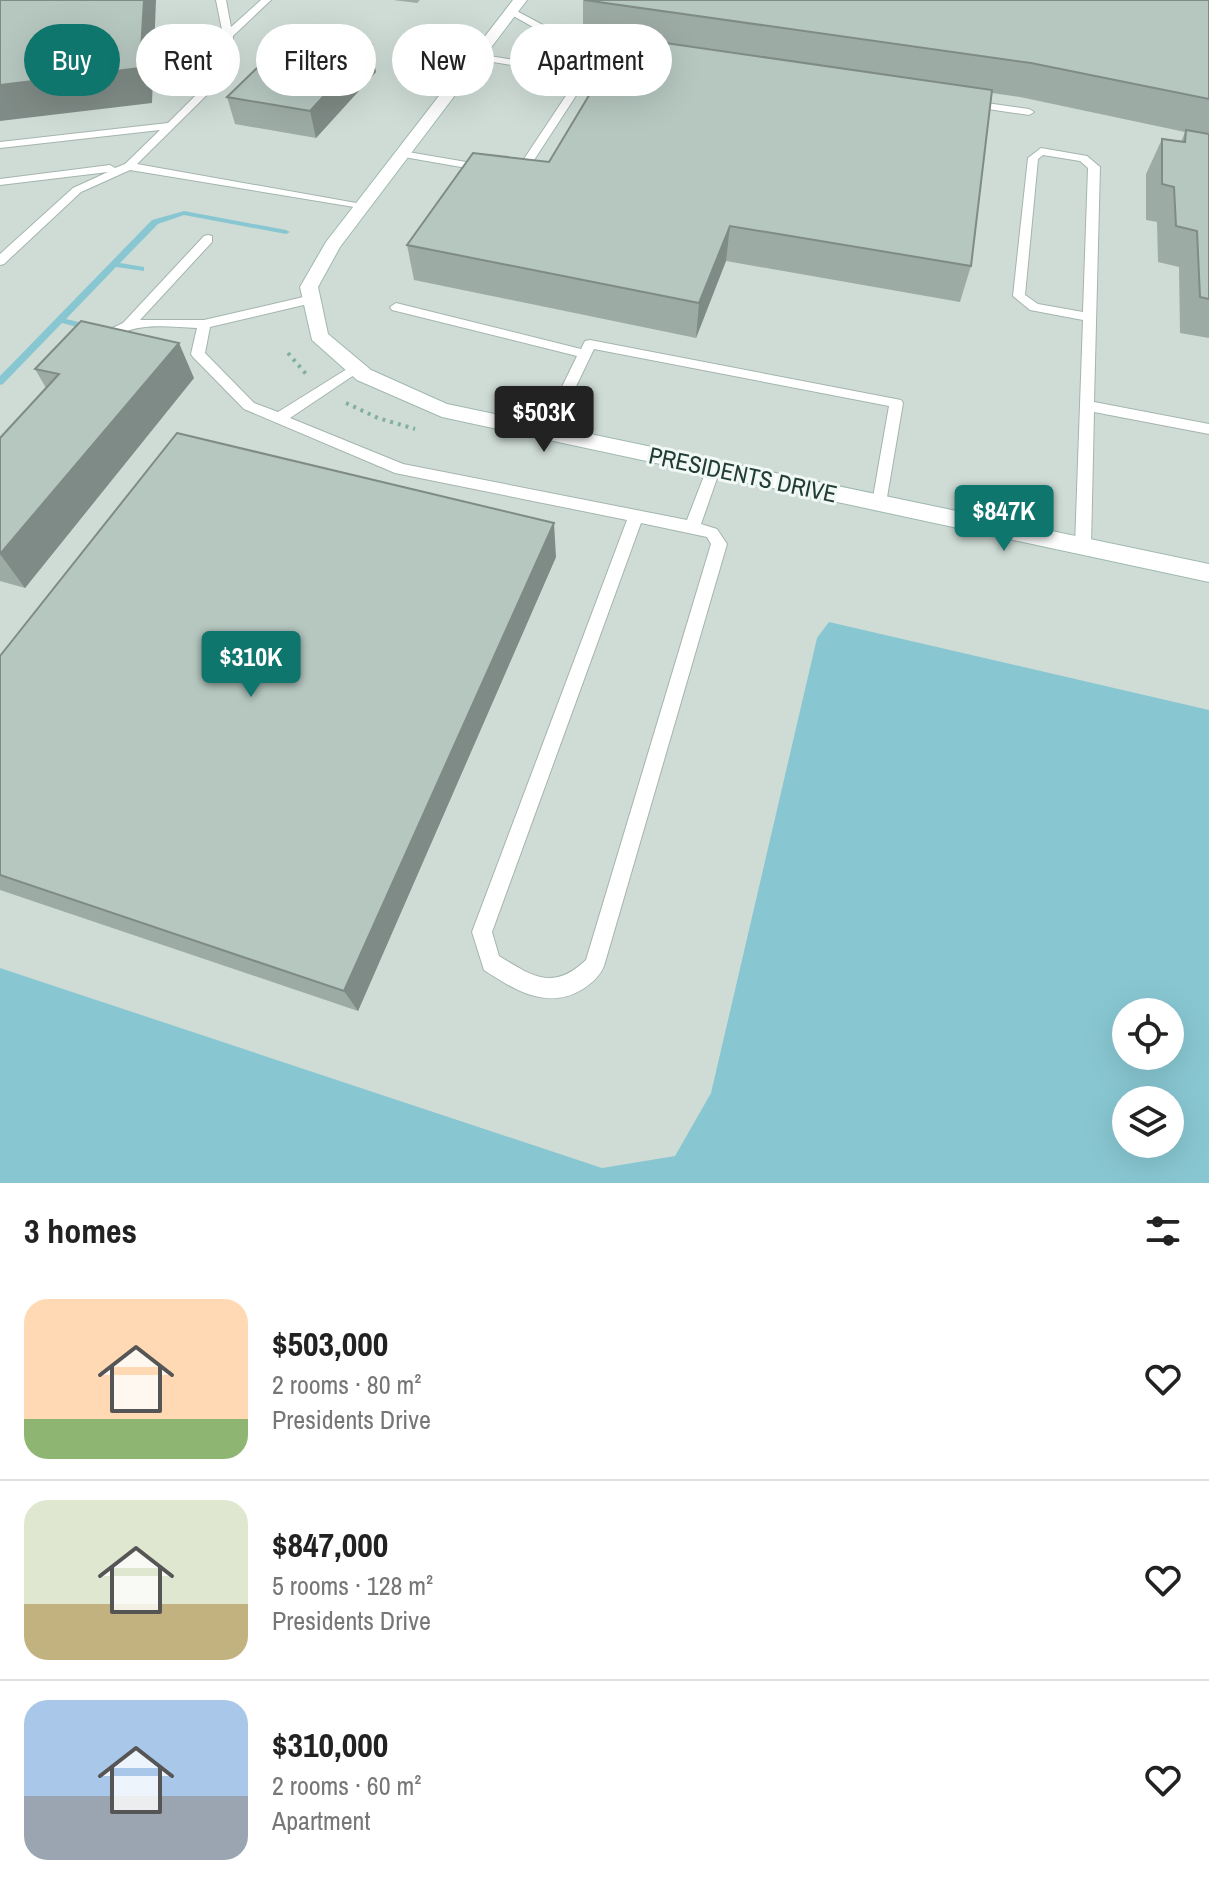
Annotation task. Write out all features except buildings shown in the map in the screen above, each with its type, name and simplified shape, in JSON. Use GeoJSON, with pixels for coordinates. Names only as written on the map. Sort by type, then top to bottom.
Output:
{"type":"FeatureCollection","features":[{"type":"Feature","properties":{"kind":"street","name":"PRESIDENTS DRIVE"},"geometry":{"type":"LineString","coordinates":[[494,35],[516,6]]}},
{"type":"Feature","properties":{"kind":"street","name":"PRESIDENTS DRIVE"},"geometry":{"type":"LineString","coordinates":[[447,96],[332,246],[309,287],[319,336],[364,375],[442,410],[1209,573]]}},
{"type":"Feature","properties":{"kind":"lane"},"geometry":{"type":"LineString","coordinates":[[221,0],[226,24]]}},
{"type":"Feature","properties":{"kind":"lane"},"geometry":{"type":"LineString","coordinates":[[240,24],[266,0]]}},
{"type":"Feature","properties":{"kind":"lane"},"geometry":{"type":"LineString","coordinates":[[516,6],[541,24]]}},
{"type":"Feature","properties":{"kind":"lane"},"geometry":{"type":"LineString","coordinates":[[494,60],[585,74],[519,175],[504,172]]}},
{"type":"Feature","properties":{"kind":"lane"},"geometry":{"type":"LineString","coordinates":[[0,261],[77,190],[129,166],[201,96]]}},
{"type":"Feature","properties":{"kind":"lane"},"geometry":{"type":"LineString","coordinates":[[952,101],[1029,112]]}},
{"type":"Feature","properties":{"kind":"lane"},"geometry":{"type":"LineString","coordinates":[[0,145],[171,126]]}},
{"type":"Feature","properties":{"kind":"lane"},"geometry":{"type":"LineString","coordinates":[[1083,546],[1088,406],[1094,167],[1083,158],[1041,151],[1033,158],[1019,296],[1034,307],[1090,317]]}},
{"type":"Feature","properties":{"kind":"lane"},"geometry":{"type":"LineString","coordinates":[[402,154],[489,169]]}},
{"type":"Feature","properties":{"kind":"lane"},"geometry":{"type":"LineString","coordinates":[[0,182],[129,166],[362,207]]}},
{"type":"Feature","properties":{"kind":"lane"},"geometry":{"type":"LineString","coordinates":[[129,324],[208,239]]}},
{"type":"Feature","properties":{"kind":"lane"},"geometry":{"type":"LineString","coordinates":[[91,352],[111,329],[129,324],[204,324],[312,299]]}},
{"type":"Feature","properties":{"kind":"lane"},"geometry":{"type":"LineString","coordinates":[[396,307],[585,354]]}},
{"type":"Feature","properties":{"kind":"lane"},"geometry":{"type":"LineString","coordinates":[[204,324],[198,354],[249,406],[278,419],[400,469],[692,527],[712,533],[719,544],[594,966],[581,980],[564,990],[543,989],[513,977],[491,963],[482,932],[636,516]]}},
{"type":"Feature","properties":{"kind":"lane"},"geometry":{"type":"LineString","coordinates":[[547,432],[590,344],[896,403],[879,503]]}},
{"type":"Feature","properties":{"kind":"lane"},"geometry":{"type":"LineString","coordinates":[[278,419],[355,368]]}},
{"type":"Feature","properties":{"kind":"lane"},"geometry":{"type":"LineString","coordinates":[[1088,406],[1209,429]]}},
{"type":"Feature","properties":{"kind":"lane"},"geometry":{"type":"LineString","coordinates":[[692,527],[714,467]]}},
{"type":"Feature","properties":{"kind":"shaded area"},"geometry":{"type":"Polygon","coordinates":[[[0,0],[1209,0],[1209,1183],[0,1183],[0,0]]]}},
{"type":"Feature","properties":{"kind":"water"},"geometry":{"type":"Polygon","coordinates":[[[829,622],[1209,710],[1209,1183],[0,1183],[0,968],[602,1168],[675,1156],[711,1093],[817,638],[829,622]]]}},
{"type":"Feature","properties":{"kind":"waterway"},"geometry":{"type":"LineString","coordinates":[[114,264],[155,222],[184,213],[286,232]]}},
{"type":"Feature","properties":{"kind":"waterway"},"geometry":{"type":"LineString","coordinates":[[60,320],[114,264]]}},
{"type":"Feature","properties":{"kind":"waterway"},"geometry":{"type":"LineString","coordinates":[[114,264],[141,269]]}},
{"type":"Feature","properties":{"kind":"waterway"},"geometry":{"type":"LineString","coordinates":[[0,382],[60,320]]}},
{"type":"Feature","properties":{"kind":"waterway"},"geometry":{"type":"LineString","coordinates":[[60,320],[88,327]]}}]}
